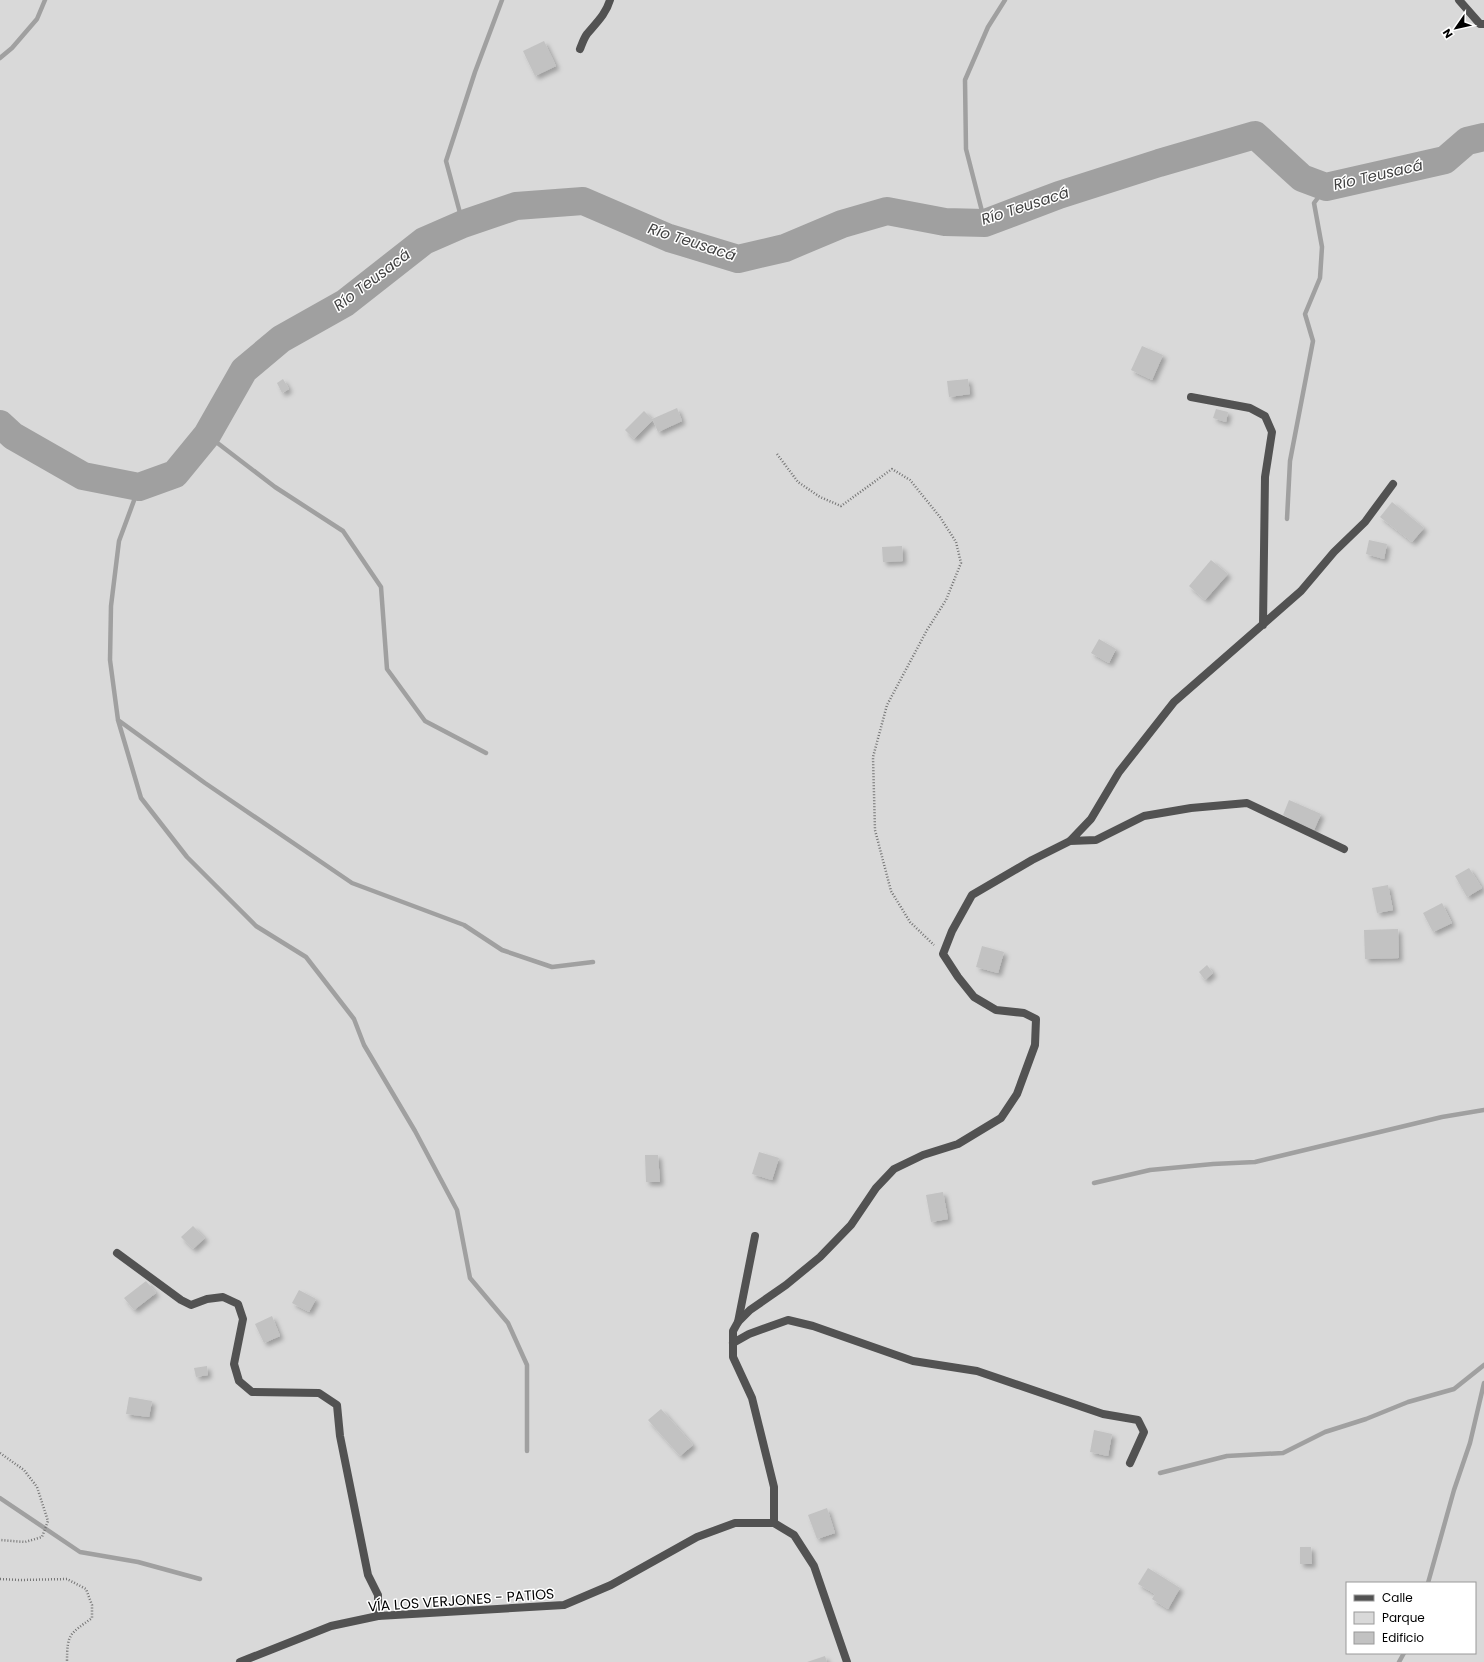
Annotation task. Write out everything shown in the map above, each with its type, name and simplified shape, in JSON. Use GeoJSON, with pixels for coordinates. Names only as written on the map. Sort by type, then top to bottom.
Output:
{"type":"FeatureCollection","features":[{"type":"Feature","properties":{"kind":"street"},"geometry":{"type":"LineString","coordinates":[[580,48],[586,35],[600,20],[608,8],[610,0]]}},
{"type":"Feature","properties":{"kind":"street"},"geometry":{"type":"LineString","coordinates":[[1460,0],[1480,24],[1484,24]]}},
{"type":"Feature","properties":{"kind":"street"},"geometry":{"type":"LineString","coordinates":[[1191,397],[1250,408],[1265,416],[1272,432],[1265,477],[1263,625]]}},
{"type":"Feature","properties":{"kind":"street"},"geometry":{"type":"LineString","coordinates":[[847,1662],[814,1566],[794,1535],[774,1523],[774,1488],[752,1398],[733,1357],[733,1331],[738,1322],[750,1310],[786,1285],[820,1257],[851,1225],[876,1188],[894,1169],[923,1155],[958,1144],[1001,1118],[1017,1094],[1035,1045],[1036,1019],[1024,1013],[996,1010],[974,997],[958,978],[942,954],[952,931],[972,895],[1032,860],[1070,841],[1091,819],[1119,772],[1174,702],[1301,591],[1334,552],[1365,522],[1393,484]]}},
{"type":"Feature","properties":{"kind":"street"},"geometry":{"type":"LineString","coordinates":[[1070,841],[1096,840],[1144,816],[1191,808],[1246,803],[1344,849]]}},
{"type":"Feature","properties":{"kind":"street"},"geometry":{"type":"LineString","coordinates":[[738,1322],[755,1236]]}},
{"type":"Feature","properties":{"kind":"street"},"geometry":{"type":"LineString","coordinates":[[117,1253],[181,1300],[191,1305],[207,1299],[223,1297],[238,1304],[243,1319],[234,1364],[239,1381],[252,1392],[319,1393],[337,1405],[340,1436],[368,1576],[378,1595],[378,1616]]}},
{"type":"Feature","properties":{"kind":"street"},"geometry":{"type":"LineString","coordinates":[[732,1343],[749,1334],[788,1320],[813,1326],[913,1361],[977,1371],[1103,1414],[1138,1420],[1144,1432],[1130,1463]]}},
{"type":"Feature","properties":{"kind":"street","name":"VÍA LOS VERJONES - PATIOS"},"geometry":{"type":"LineString","coordinates":[[240,1662],[331,1626],[378,1616],[564,1605],[611,1585],[697,1537],[735,1523],[774,1523]]}},
{"type":"Feature","properties":{"kind":"path"},"geometry":{"type":"LineString","coordinates":[[777,454],[798,482],[820,498],[841,506],[892,469],[910,480],[940,517],[956,542],[961,563],[946,600],[926,630],[887,705],[873,757],[875,830],[891,891],[910,922],[942,954]]}},
{"type":"Feature","properties":{"kind":"path"},"geometry":{"type":"LineString","coordinates":[[0,1453],[24,1470],[37,1487],[48,1521],[42,1536],[25,1542],[0,1540]]}},
{"type":"Feature","properties":{"kind":"path"},"geometry":{"type":"LineString","coordinates":[[0,1579],[67,1579],[86,1588],[92,1605],[92,1618],[72,1633],[67,1646],[67,1662]]}},
{"type":"Feature","properties":{"kind":"green space"},"geometry":{"type":"Polygon","coordinates":[[[0,0],[1484,0],[1484,1662],[0,1662],[0,0]]]}},
{"type":"Feature","properties":{"kind":"building"},"geometry":{"type":"Polygon","coordinates":[[[544,41],[556,66],[535,76],[523,51],[544,41]]]}},
{"type":"Feature","properties":{"kind":"building"},"geometry":{"type":"Polygon","coordinates":[[[1142,346],[1163,355],[1152,380],[1131,370],[1142,346]]]}},
{"type":"Feature","properties":{"kind":"building"},"geometry":{"type":"Polygon","coordinates":[[[283,379],[289,389],[282,393],[277,383],[283,379]]]}},
{"type":"Feature","properties":{"kind":"building"},"geometry":{"type":"Polygon","coordinates":[[[968,379],[970,394],[949,397],[947,381],[968,379]]]}},
{"type":"Feature","properties":{"kind":"building"},"geometry":{"type":"Polygon","coordinates":[[[677,408],[682,421],[658,432],[653,420],[634,439],[625,430],[644,411],[652,419],[677,408]]]}},
{"type":"Feature","properties":{"kind":"building"},"geometry":{"type":"Polygon","coordinates":[[[1216,409],[1228,412],[1226,422],[1213,418],[1216,409]]]}},
{"type":"Feature","properties":{"kind":"building"},"geometry":{"type":"Polygon","coordinates":[[[1392,502],[1424,528],[1412,542],[1380,517],[1392,502]]]}},
{"type":"Feature","properties":{"kind":"building"},"geometry":{"type":"Polygon","coordinates":[[[1369,540],[1387,544],[1384,559],[1366,554],[1369,540]]]}},
{"type":"Feature","properties":{"kind":"building"},"geometry":{"type":"Polygon","coordinates":[[[902,546],[903,561],[883,562],[882,547],[902,546]]]}},
{"type":"Feature","properties":{"kind":"building"},"geometry":{"type":"Polygon","coordinates":[[[1211,560],[1228,574],[1205,600],[1189,586],[1211,560]]]}},
{"type":"Feature","properties":{"kind":"building"},"geometry":{"type":"Polygon","coordinates":[[[1099,639],[1116,649],[1109,663],[1091,653],[1099,639]]]}},
{"type":"Feature","properties":{"kind":"building"},"geometry":{"type":"Polygon","coordinates":[[[1289,800],[1321,814],[1314,830],[1283,815],[1289,800]]]}},
{"type":"Feature","properties":{"kind":"building"},"geometry":{"type":"Polygon","coordinates":[[[1469,868],[1482,888],[1467,897],[1455,876],[1469,868]]]}},
{"type":"Feature","properties":{"kind":"building"},"geometry":{"type":"Polygon","coordinates":[[[1388,885],[1393,910],[1377,913],[1372,888],[1388,885]]]}},
{"type":"Feature","properties":{"kind":"building"},"geometry":{"type":"Polygon","coordinates":[[[1442,903],[1452,923],[1433,932],[1423,913],[1442,903]]]}},
{"type":"Feature","properties":{"kind":"building"},"geometry":{"type":"Polygon","coordinates":[[[1398,929],[1399,958],[1365,959],[1364,930],[1398,929]]]}},
{"type":"Feature","properties":{"kind":"building"},"geometry":{"type":"Polygon","coordinates":[[[982,946],[1004,952],[998,973],[976,967],[982,946]]]}},
{"type":"Feature","properties":{"kind":"building"},"geometry":{"type":"Polygon","coordinates":[[[1207,965],[1213,973],[1205,980],[1199,972],[1207,965]]]}},
{"type":"Feature","properties":{"kind":"building"},"geometry":{"type":"Polygon","coordinates":[[[759,1152],[779,1158],[772,1180],[752,1174],[759,1152]]]}},
{"type":"Feature","properties":{"kind":"building"},"geometry":{"type":"Polygon","coordinates":[[[645,1155],[658,1155],[660,1182],[646,1182],[645,1155]]]}},
{"type":"Feature","properties":{"kind":"building"},"geometry":{"type":"Polygon","coordinates":[[[943,1192],[948,1219],[931,1222],[926,1195],[943,1192]]]}},
{"type":"Feature","properties":{"kind":"building"},"geometry":{"type":"Polygon","coordinates":[[[193,1226],[205,1238],[193,1249],[181,1237],[193,1226]]]}},
{"type":"Feature","properties":{"kind":"building"},"geometry":{"type":"Polygon","coordinates":[[[146,1281],[156,1293],[134,1310],[124,1298],[146,1281]]]}},
{"type":"Feature","properties":{"kind":"building"},"geometry":{"type":"Polygon","coordinates":[[[299,1290],[316,1299],[309,1312],[292,1303],[299,1290]]]}},
{"type":"Feature","properties":{"kind":"building"},"geometry":{"type":"Polygon","coordinates":[[[272,1316],[280,1336],[264,1343],[255,1324],[272,1316]]]}},
{"type":"Feature","properties":{"kind":"building"},"geometry":{"type":"Polygon","coordinates":[[[207,1366],[208,1375],[196,1377],[194,1368],[207,1366]]]}},
{"type":"Feature","properties":{"kind":"building"},"geometry":{"type":"Polygon","coordinates":[[[129,1397],[152,1401],[149,1417],[126,1414],[129,1397]]]}},
{"type":"Feature","properties":{"kind":"building"},"geometry":{"type":"Polygon","coordinates":[[[661,1409],[693,1445],[680,1456],[648,1420],[661,1409]]]}},
{"type":"Feature","properties":{"kind":"building"},"geometry":{"type":"Polygon","coordinates":[[[1094,1430],[1112,1434],[1108,1456],[1090,1452],[1094,1430]]]}},
{"type":"Feature","properties":{"kind":"building"},"geometry":{"type":"Polygon","coordinates":[[[827,1508],[835,1533],[817,1539],[808,1515],[827,1508]]]}},
{"type":"Feature","properties":{"kind":"building"},"geometry":{"type":"Polygon","coordinates":[[[1300,1547],[1311,1547],[1312,1564],[1300,1564],[1300,1547]]]}},
{"type":"Feature","properties":{"kind":"building"},"geometry":{"type":"Polygon","coordinates":[[[1148,1568],[1180,1588],[1168,1609],[1152,1599],[1155,1594],[1138,1584],[1148,1568]]]}},
{"type":"Feature","properties":{"kind":"building"},"geometry":{"type":"Polygon","coordinates":[[[825,1656],[827,1662],[807,1662],[825,1656]]]}},
{"type":"Feature","properties":{"kind":"waterway"},"geometry":{"type":"LineString","coordinates":[[0,58],[12,48],[37,19],[45,0]]}},
{"type":"Feature","properties":{"kind":"waterway"},"geometry":{"type":"LineString","coordinates":[[463,224],[446,161],[475,72],[502,0]]}},
{"type":"Feature","properties":{"kind":"waterway"},"geometry":{"type":"LineString","coordinates":[[985,223],[966,149],[965,80],[988,27],[1005,0]]}},
{"type":"Feature","properties":{"kind":"waterway","name":"Río Teusacá"},"geometry":{"type":"LineString","coordinates":[[0,424],[13,436],[83,476],[139,487],[175,474],[207,435],[244,370],[281,339],[345,303],[424,241],[463,224],[516,206],[583,201],[669,238],[738,259],[785,248],[842,224],[887,211],[945,222],[985,223],[1059,195],[1159,163],[1255,135],[1302,178],[1326,187],[1445,160],[1467,141],[1484,137]]}},
{"type":"Feature","properties":{"kind":"waterway"},"geometry":{"type":"LineString","coordinates":[[1287,519],[1290,461],[1313,341],[1305,314],[1320,278],[1322,247],[1314,203],[1326,187]]}},
{"type":"Feature","properties":{"kind":"waterway"},"geometry":{"type":"LineString","coordinates":[[207,435],[275,487],[343,531],[381,587],[387,669],[425,721],[486,753]]}},
{"type":"Feature","properties":{"kind":"waterway"},"geometry":{"type":"LineString","coordinates":[[139,487],[119,541],[111,606],[110,660],[118,720],[141,798],[187,857],[256,926],[306,957],[354,1019],[364,1045],[415,1131],[457,1210],[470,1278],[508,1323],[527,1365],[527,1451]]}},
{"type":"Feature","properties":{"kind":"waterway"},"geometry":{"type":"LineString","coordinates":[[118,720],[205,783],[352,883],[464,925],[502,950],[552,967],[593,962]]}},
{"type":"Feature","properties":{"kind":"waterway"},"geometry":{"type":"LineString","coordinates":[[1094,1183],[1150,1170],[1255,1162],[1442,1117],[1484,1110]]}},
{"type":"Feature","properties":{"kind":"waterway"},"geometry":{"type":"LineString","coordinates":[[1160,1473],[1227,1456],[1283,1453],[1325,1432],[1366,1419],[1408,1402],[1454,1389],[1484,1365]]}},
{"type":"Feature","properties":{"kind":"waterway"},"geometry":{"type":"LineString","coordinates":[[1428,1582],[1454,1490],[1470,1443],[1484,1383]]}},
{"type":"Feature","properties":{"kind":"waterway"},"geometry":{"type":"LineString","coordinates":[[0,1498],[80,1552],[138,1562],[200,1579]]}},
{"type":"Feature","properties":{"kind":"waterway"},"geometry":{"type":"LineString","coordinates":[[1399,1662],[1403,1654]]}}]}
